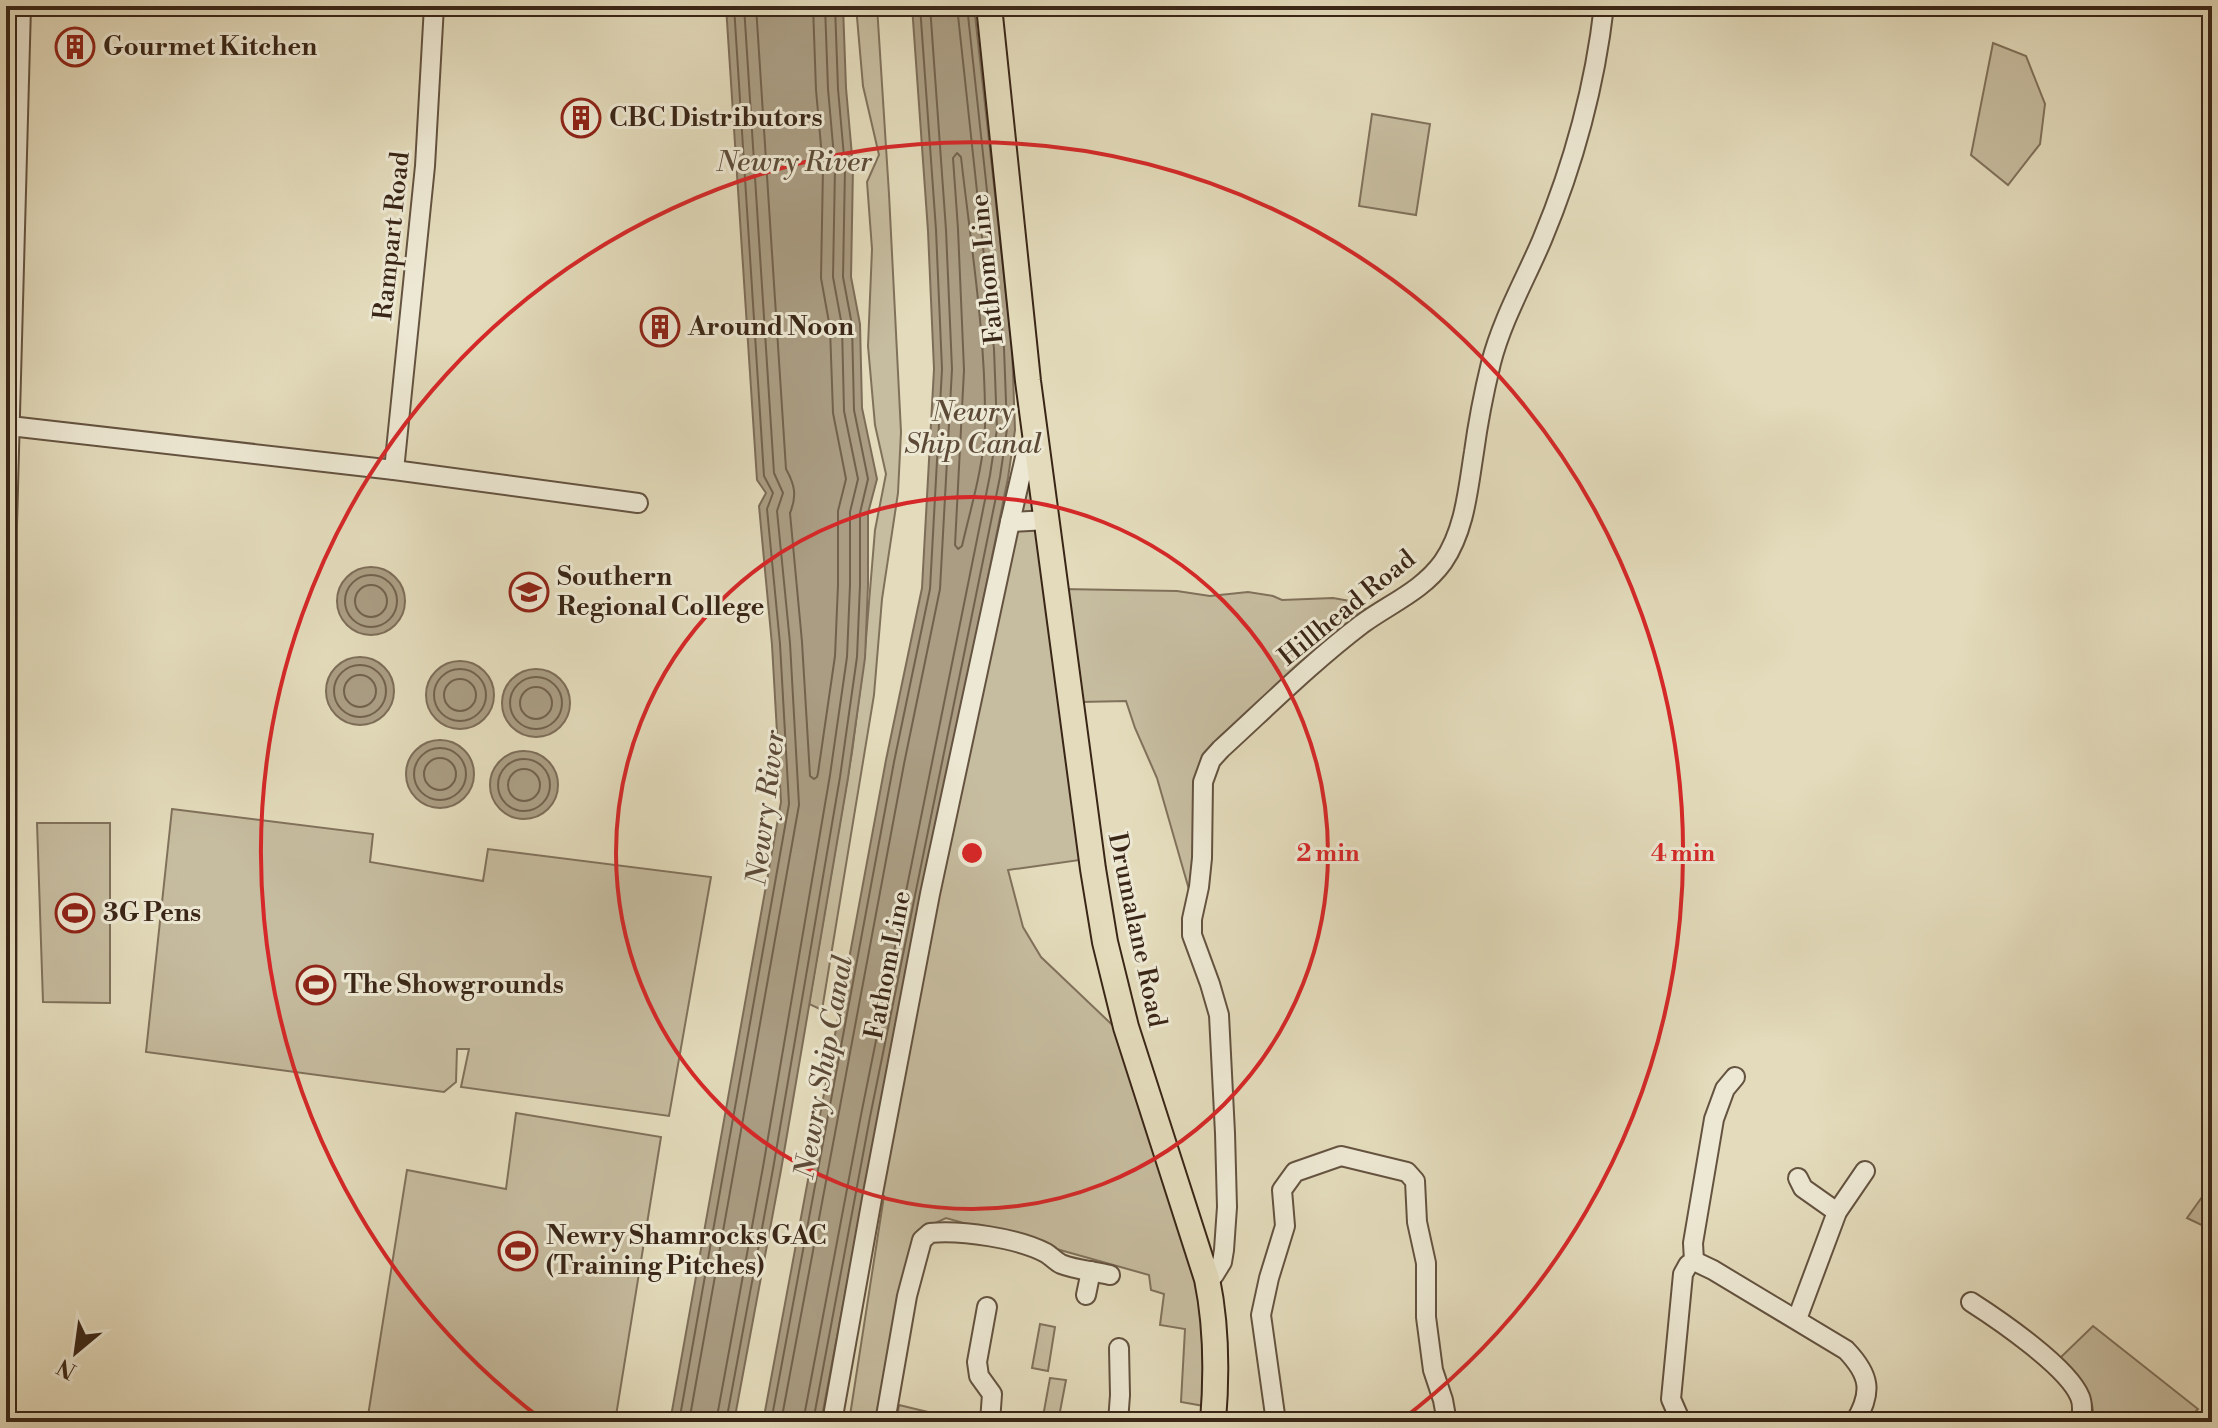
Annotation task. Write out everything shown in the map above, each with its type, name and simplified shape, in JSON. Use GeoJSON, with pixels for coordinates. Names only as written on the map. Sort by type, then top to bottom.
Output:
{"type":"FeatureCollection","features":[{"type":"Feature","properties":{"kind":"main road","name":"Fathom Line"},"geometry":{"type":"LineString","coordinates":[[989,6],[1036,439]]}},
{"type":"Feature","properties":{"kind":"main road","name":"Drumalane Road"},"geometry":{"type":"LineString","coordinates":[[1036,439],[1069,701],[1105,942],[1126,1027],[1207,1279],[1213,1306],[1217,1361],[1213,1422]]}},
{"type":"Feature","properties":{"kind":"street"},"geometry":{"type":"LineString","coordinates":[[6,1373],[7,525],[21,6]]}},
{"type":"Feature","properties":{"kind":"street","name":"Rampart Road"},"geometry":{"type":"LineString","coordinates":[[394,470],[425,166],[434,6]]}},
{"type":"Feature","properties":{"kind":"street","name":"Hillhead Road"},"geometry":{"type":"LineString","coordinates":[[1207,1279],[1214,1275],[1222,1262],[1227,1207],[1219,1015],[1192,935],[1202,858],[1203,782],[1207,769],[1221,749],[1312,667],[1363,624],[1426,583],[1445,559],[1458,530],[1469,491],[1492,360],[1543,237],[1581,123],[1596,61],[1604,6]]}},
{"type":"Feature","properties":{"kind":"street"},"geometry":{"type":"LineString","coordinates":[[10,426],[394,470],[638,503]]}},
{"type":"Feature","properties":{"kind":"street","name":"Fathom Line"},"geometry":{"type":"LineString","coordinates":[[832,1422],[930,894],[1027,449],[1036,439]]}},
{"type":"Feature","properties":{"kind":"street"},"geometry":{"type":"LineString","coordinates":[[1010,522],[1048,520]]}},
{"type":"Feature","properties":{"kind":"street"},"geometry":{"type":"LineString","coordinates":[[1694,1261],[1693,1243],[1714,1119],[1725,1089],[1735,1077]]}},
{"type":"Feature","properties":{"kind":"street"},"geometry":{"type":"LineString","coordinates":[[1276,1422],[1261,1315],[1285,1226],[1282,1190],[1295,1172],[1341,1156],[1407,1172],[1415,1181],[1417,1222],[1426,1263],[1426,1317],[1433,1370],[1447,1422]]}},
{"type":"Feature","properties":{"kind":"street"},"geometry":{"type":"LineString","coordinates":[[1797,1319],[1837,1212],[1865,1171]]}},
{"type":"Feature","properties":{"kind":"street"},"geometry":{"type":"LineString","coordinates":[[1798,1178],[1803,1188],[1837,1212]]}},
{"type":"Feature","properties":{"kind":"street"},"geometry":{"type":"LineString","coordinates":[[885,1422],[907,1296],[922,1240],[930,1233],[970,1233],[997,1238],[1037,1249],[1059,1263],[1100,1273],[1086,1295]]}},
{"type":"Feature","properties":{"kind":"street"},"geometry":{"type":"LineString","coordinates":[[1694,1261],[1846,1350],[1859,1364],[1867,1380],[1864,1408],[1855,1422]]}},
{"type":"Feature","properties":{"kind":"street"},"geometry":{"type":"LineString","coordinates":[[1681,1422],[1671,1399],[1683,1274],[1694,1261]]}},
{"type":"Feature","properties":{"kind":"street"},"geometry":{"type":"LineString","coordinates":[[1971,1302],[2005,1324],[2069,1379],[2081,1398],[2081,1422]]}},
{"type":"Feature","properties":{"kind":"street"},"geometry":{"type":"LineString","coordinates":[[987,1307],[977,1362],[979,1376],[992,1394],[990,1422]]}},
{"type":"Feature","properties":{"kind":"street"},"geometry":{"type":"LineString","coordinates":[[1118,1422],[1119,1348]]}},
{"type":"Feature","properties":{"kind":"shaded area"},"geometry":{"type":"Polygon","coordinates":[[[856,6],[877,6],[901,432],[898,493],[882,599],[874,695],[822,1010],[809,1004],[852,752],[865,651],[875,530],[886,474],[875,425],[868,346],[872,249],[867,182],[879,155],[863,86],[856,6]]]}},
{"type":"Feature","properties":{"kind":"shaded area"},"geometry":{"type":"Polygon","coordinates":[[[1993,43],[2026,56],[2045,104],[2040,144],[2008,185],[1971,155],[1993,43]]]}},
{"type":"Feature","properties":{"kind":"shaded area"},"geometry":{"type":"Polygon","coordinates":[[[1372,114],[1430,124],[1416,215],[1359,206],[1372,114]]]}},
{"type":"Feature","properties":{"kind":"shaded area"},"geometry":{"type":"Polygon","coordinates":[[[1028,447],[1080,860],[1008,870],[1023,927],[1041,957],[1126,1038],[1197,1284],[1209,1377],[1204,1406],[1181,1402],[1185,1329],[1160,1325],[1164,1294],[1151,1290],[1149,1275],[946,1218],[914,1236],[875,1422],[849,1422],[884,1196],[873,1193],[1028,447]]]}},
{"type":"Feature","properties":{"kind":"shaded area"},"geometry":{"type":"Polygon","coordinates":[[[1062,589],[1177,591],[1210,596],[1248,592],[1282,600],[1333,598],[1350,601],[1368,610],[1216,754],[1192,900],[1157,778],[1126,701],[1081,702],[1062,589]]]}},
{"type":"Feature","properties":{"kind":"shaded area"},"geometry":{"type":"Polygon","coordinates":[[[172,809],[373,834],[370,862],[483,881],[488,849],[711,877],[669,1116],[461,1087],[469,1049],[457,1049],[456,1082],[444,1092],[146,1052],[172,809]]]}},
{"type":"Feature","properties":{"kind":"shaded area","name":"3G Pens"},"geometry":{"type":"Polygon","coordinates":[[[37,823],[110,823],[110,1003],[43,1002],[37,823]]]}},
{"type":"Feature","properties":{"kind":"shaded area","name":"Newry Shamrocks GAC (Training Pitches)"},"geometry":{"type":"Polygon","coordinates":[[[516,1113],[661,1137],[615,1422],[367,1422],[407,1170],[506,1189],[516,1113]]]}},
{"type":"Feature","properties":{"kind":"shaded area"},"geometry":{"type":"Polygon","coordinates":[[[2212,1183],[2212,1230],[2187,1218],[2212,1183]]]}},
{"type":"Feature","properties":{"kind":"shaded area"},"geometry":{"type":"Polygon","coordinates":[[[1040,1324],[1055,1327],[1048,1371],[1032,1368],[1040,1324]]]}},
{"type":"Feature","properties":{"kind":"shaded area"},"geometry":{"type":"Polygon","coordinates":[[[2093,1326],[2198,1409],[2186,1422],[2093,1422],[2088,1394],[2060,1358],[2093,1326]]]}},
{"type":"Feature","properties":{"kind":"shaded area"},"geometry":{"type":"Polygon","coordinates":[[[1050,1378],[1066,1380],[1058,1422],[1042,1422],[1050,1378]]]}},
{"type":"Feature","properties":{"kind":"shaded area"},"geometry":{"type":"Polygon","coordinates":[[[899,1405],[928,1412],[926,1422],[900,1422],[897,1417],[899,1405]]]}},
{"type":"Feature","properties":{"kind":"water","name":"Newry River"},"geometry":{"type":"Polygon","coordinates":[[[726,6],[843,6],[853,167],[851,277],[860,324],[862,408],[877,479],[868,513],[865,658],[848,778],[734,1422],[670,1422],[781,802],[772,645],[759,506],[766,493],[757,480],[726,6]]]}},
{"type":"Feature","properties":{"kind":"water","name":"Newry Ship Canal"},"geometry":{"type":"Polygon","coordinates":[[[912,6],[974,6],[1012,347],[1015,430],[821,1422],[763,1422],[886,760],[922,588],[934,369],[912,6]]]}},
{"type":"Feature","properties":{"kind":"water"},"geometry":{"type":"Polygon","coordinates":[[[371,567],[395,577],[405,601],[395,625],[371,635],[347,625],[337,601],[347,577],[371,567]]]}},
{"type":"Feature","properties":{"kind":"water"},"geometry":{"type":"Polygon","coordinates":[[[360,657],[384,667],[394,691],[384,715],[360,725],[336,715],[326,691],[336,667],[360,657]]]}},
{"type":"Feature","properties":{"kind":"water"},"geometry":{"type":"Polygon","coordinates":[[[460,661],[484,671],[494,695],[484,719],[460,729],[436,719],[426,695],[436,671],[460,661]]]}},
{"type":"Feature","properties":{"kind":"water"},"geometry":{"type":"Polygon","coordinates":[[[536,669],[560,679],[570,703],[560,727],[536,737],[512,727],[502,703],[512,679],[536,669]]]}},
{"type":"Feature","properties":{"kind":"water"},"geometry":{"type":"Polygon","coordinates":[[[440,740],[464,750],[474,774],[464,798],[440,808],[416,798],[406,774],[416,750],[440,740]]]}},
{"type":"Feature","properties":{"kind":"water"},"geometry":{"type":"Polygon","coordinates":[[[524,751],[548,761],[558,785],[548,809],[524,819],[500,809],[490,785],[500,761],[524,751]]]}},
{"type":"Feature","properties":{"kind":"place","name":"Gourmet Kitchen"},"geometry":{"type":"Point","coordinates":[75,47]}},
{"type":"Feature","properties":{"kind":"place","name":"CBC Distributors"},"geometry":{"type":"Point","coordinates":[581,118]}},
{"type":"Feature","properties":{"kind":"place","name":"Around Noon"},"geometry":{"type":"Point","coordinates":[660,327]}},
{"type":"Feature","properties":{"kind":"place","name":"Southern Regional College"},"geometry":{"type":"Point","coordinates":[529,592]}},
{"type":"Feature","properties":{"kind":"place","name":"3G Pens"},"geometry":{"type":"Point","coordinates":[75,913]}},
{"type":"Feature","properties":{"kind":"place","name":"The Showgrounds"},"geometry":{"type":"Point","coordinates":[316,985]}},
{"type":"Feature","properties":{"kind":"place","name":"Newry Shamrocks GAC (Training Pitches)"},"geometry":{"type":"Point","coordinates":[518,1251]}}]}
